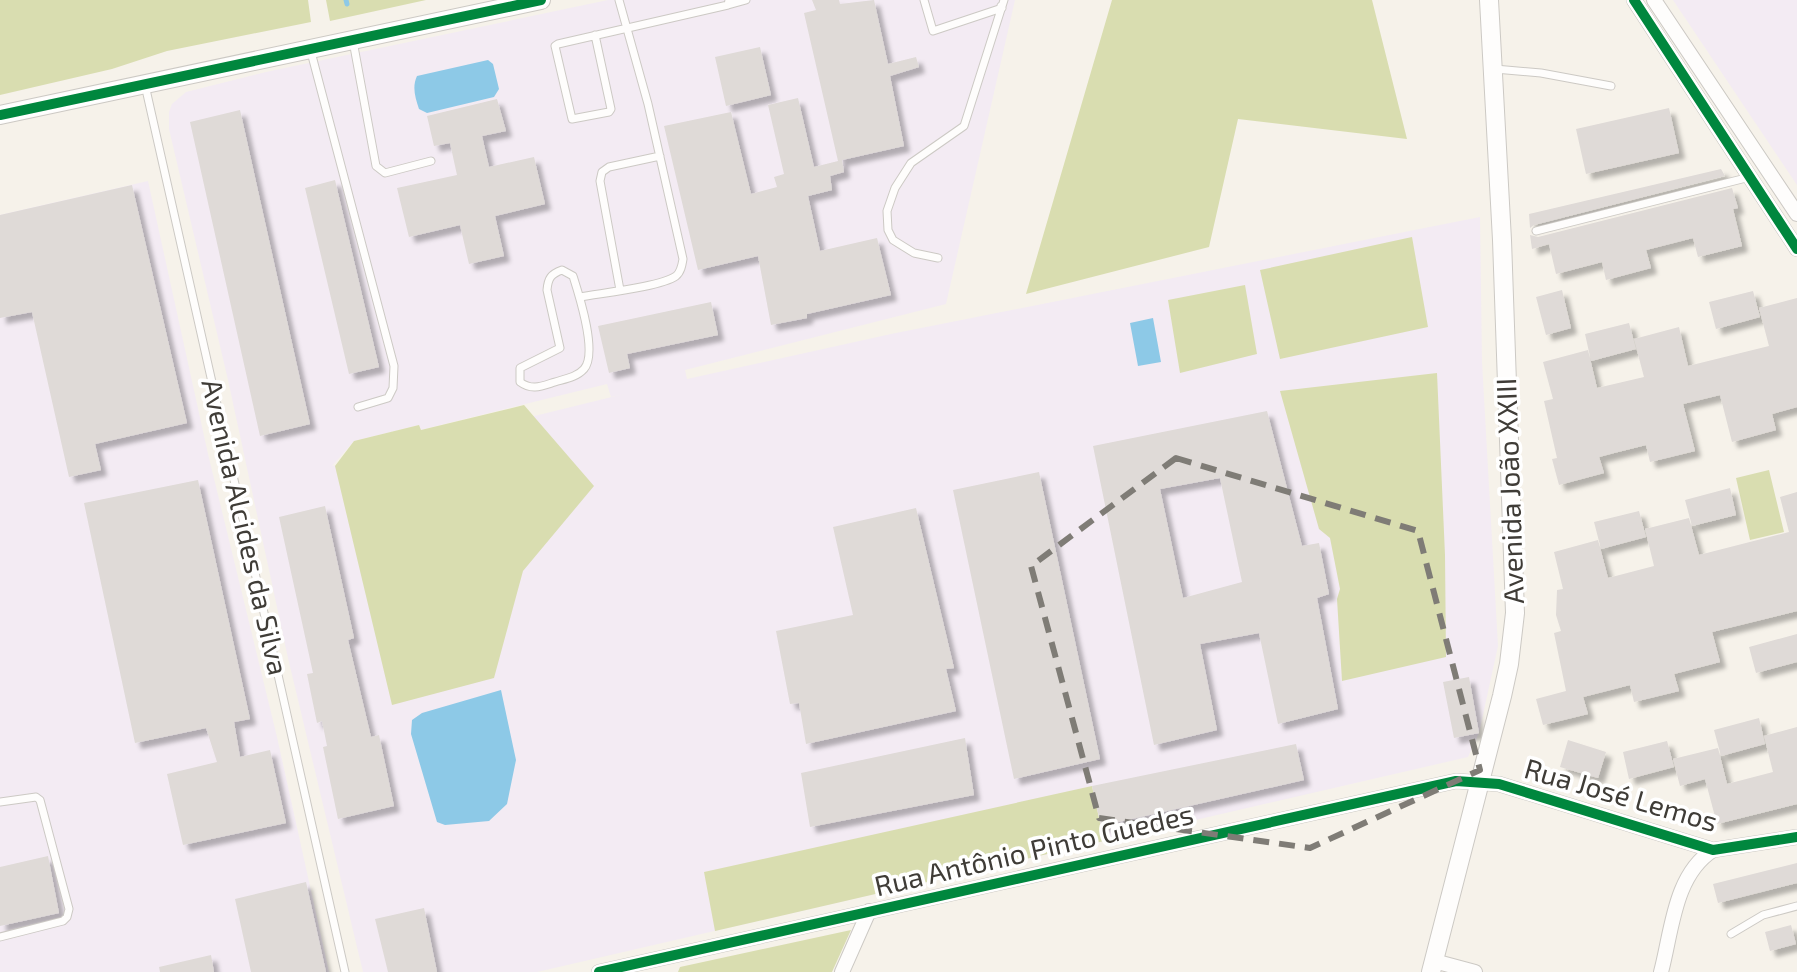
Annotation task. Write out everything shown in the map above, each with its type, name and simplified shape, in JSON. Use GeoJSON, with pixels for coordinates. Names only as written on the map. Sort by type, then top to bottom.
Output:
{"type":"FeatureCollection","features":[{"type":"Feature","properties":{"kind":"main road"},"geometry":{"type":"LineString","coordinates":[[0,115],[541,0]]}},
{"type":"Feature","properties":{"kind":"main road","name":"Avenida João XXIII"},"geometry":{"type":"LineString","coordinates":[[1432,966],[1509,664],[1515,613],[1502,240],[1489,0]]}},
{"type":"Feature","properties":{"kind":"street"},"geometry":{"type":"LineString","coordinates":[[1634,0],[1797,249]]}},
{"type":"Feature","properties":{"kind":"street"},"geometry":{"type":"LineString","coordinates":[[1654,0],[1797,214]]}},
{"type":"Feature","properties":{"kind":"street","name":"Rua José Lemos"},"geometry":{"type":"LineString","coordinates":[[1480,781],[1499,784],[1713,850],[1797,837]]}},
{"type":"Feature","properties":{"kind":"street","name":"Rua Antônio Pinto Guedes"},"geometry":{"type":"LineString","coordinates":[[599,972],[1446,783],[1480,781]]}},
{"type":"Feature","properties":{"kind":"street"},"geometry":{"type":"LineString","coordinates":[[1661,972],[1682,888],[1700,858],[1713,850]]}},
{"type":"Feature","properties":{"kind":"street"},"geometry":{"type":"LineString","coordinates":[[842,972],[869,911]]}},
{"type":"Feature","properties":{"kind":"street"},"geometry":{"type":"LineString","coordinates":[[1432,966],[1475,972]]}},
{"type":"Feature","properties":{"kind":"lane"},"geometry":{"type":"LineString","coordinates":[[580,297],[675,277],[682,268],[683,259],[660,156],[619,0]]}},
{"type":"Feature","properties":{"kind":"lane"},"geometry":{"type":"LineString","coordinates":[[595,35],[611,109],[609,112],[572,119],[554,49],[558,44],[728,2],[746,0]]}},
{"type":"Feature","properties":{"kind":"lane"},"geometry":{"type":"LineString","coordinates":[[924,0],[933,31],[1002,3]]}},
{"type":"Feature","properties":{"kind":"lane"},"geometry":{"type":"LineString","coordinates":[[938,258],[914,253],[893,240],[888,230],[887,211],[895,188],[911,163],[964,126],[1002,3]]}},
{"type":"Feature","properties":{"kind":"lane"},"geometry":{"type":"LineString","coordinates":[[353,41],[376,166],[385,173],[431,161]]}},
{"type":"Feature","properties":{"kind":"lane"},"geometry":{"type":"LineString","coordinates":[[310,50],[394,366],[393,388],[388,398],[358,407]]}},
{"type":"Feature","properties":{"kind":"lane"},"geometry":{"type":"LineString","coordinates":[[1493,69],[1541,73],[1611,86]]}},
{"type":"Feature","properties":{"kind":"lane","name":"Avenida Alcides da Silva"},"geometry":{"type":"LineString","coordinates":[[144,83],[345,972]]}},
{"type":"Feature","properties":{"kind":"lane"},"geometry":{"type":"LineString","coordinates":[[620,290],[600,181],[602,172],[609,167],[660,156]]}},
{"type":"Feature","properties":{"kind":"lane"},"geometry":{"type":"LineString","coordinates":[[1536,231],[1750,177]]}},
{"type":"Feature","properties":{"kind":"lane"},"geometry":{"type":"LineString","coordinates":[[562,270],[569,272],[580,297],[589,345],[585,369],[568,378],[533,388],[525,386],[520,382],[520,368],[560,348],[547,290],[548,280],[553,273],[562,270]]}},
{"type":"Feature","properties":{"kind":"lane"},"geometry":{"type":"LineString","coordinates":[[0,802],[27,797],[40,800],[69,909],[63,921],[0,937]]}},
{"type":"Feature","properties":{"kind":"lane"},"geometry":{"type":"LineString","coordinates":[[1731,934],[1763,915],[1797,906]]}},
{"type":"Feature","properties":{"kind":"highlighted area"},"geometry":{"type":"Polygon","coordinates":[[[1176,458],[1418,531],[1480,770],[1310,848],[1099,818],[1031,566],[1176,458]]]}},
{"type":"Feature","properties":{"kind":"shaded area"},"geometry":{"type":"Polygon","coordinates":[[[608,0],[1015,0],[946,304],[685,370],[687,379],[891,334],[1480,217],[1482,362],[1498,646],[1479,733],[1468,757],[537,972],[363,972],[288,658],[228,380],[169,129],[172,104],[186,92],[266,72],[608,0]],[[607,384],[420,430],[419,425],[354,441],[332,466],[628,393],[611,397],[607,384]]]}},
{"type":"Feature","properties":{"kind":"shaded area"},"geometry":{"type":"Polygon","coordinates":[[[1673,0],[1797,0],[1797,185],[1673,0]]]}},
{"type":"Feature","properties":{"kind":"shaded area"},"geometry":{"type":"Polygon","coordinates":[[[148,181],[208,454],[277,737],[329,972],[0,972],[0,215],[148,181]]]}},
{"type":"Feature","properties":{"kind":"green space"},"geometry":{"type":"Polygon","coordinates":[[[0,0],[308,0],[311,22],[167,51],[112,69],[0,95],[0,0]]]}},
{"type":"Feature","properties":{"kind":"green space"},"geometry":{"type":"Polygon","coordinates":[[[326,0],[426,0],[330,21],[326,0]]]}},
{"type":"Feature","properties":{"kind":"green space"},"geometry":{"type":"Polygon","coordinates":[[[1112,0],[1372,0],[1407,139],[1238,119],[1209,247],[1026,294],[1112,0]]]}},
{"type":"Feature","properties":{"kind":"green space"},"geometry":{"type":"Polygon","coordinates":[[[1412,237],[1428,327],[1280,359],[1260,270],[1412,237]]]}},
{"type":"Feature","properties":{"kind":"green space"},"geometry":{"type":"Polygon","coordinates":[[[1245,285],[1257,354],[1180,373],[1168,300],[1245,285]]]}},
{"type":"Feature","properties":{"kind":"green space"},"geometry":{"type":"Polygon","coordinates":[[[1437,373],[1446,657],[1342,681],[1337,599],[1340,589],[1330,538],[1319,529],[1280,391],[1437,373]]]}},
{"type":"Feature","properties":{"kind":"green space"},"geometry":{"type":"Polygon","coordinates":[[[524,405],[594,486],[523,571],[494,678],[392,705],[335,466],[354,441],[419,425],[421,430],[524,405]]]}},
{"type":"Feature","properties":{"kind":"green space"},"geometry":{"type":"Polygon","coordinates":[[[1769,470],[1784,532],[1750,540],[1736,478],[1769,470]]]}},
{"type":"Feature","properties":{"kind":"green space"},"geometry":{"type":"Polygon","coordinates":[[[1092,786],[1104,841],[715,931],[704,872],[1092,786]]]}},
{"type":"Feature","properties":{"kind":"green space"},"geometry":{"type":"Polygon","coordinates":[[[851,930],[832,972],[678,972],[680,967],[851,930]]]}},
{"type":"Feature","properties":{"kind":"water"},"geometry":{"type":"Polygon","coordinates":[[[488,60],[493,64],[499,89],[494,97],[427,113],[419,109],[414,88],[417,76],[488,60]]]}},
{"type":"Feature","properties":{"kind":"water"},"geometry":{"type":"Polygon","coordinates":[[[1153,318],[1161,362],[1138,366],[1130,323],[1153,318]]]}},
{"type":"Feature","properties":{"kind":"water"},"geometry":{"type":"Polygon","coordinates":[[[501,690],[516,760],[507,804],[489,821],[445,825],[437,822],[411,734],[412,720],[422,713],[501,690]]]}},
{"type":"Feature","properties":{"kind":"building"},"geometry":{"type":"Polygon","coordinates":[[[812,0],[839,0],[840,4],[874,0],[888,64],[916,57],[919,67],[890,76],[904,146],[842,160],[844,172],[830,176],[832,190],[808,196],[820,251],[877,238],[891,295],[771,325],[758,256],[698,270],[664,126],[731,112],[751,194],[777,187],[774,177],[784,174],[768,105],[798,98],[814,167],[838,161],[804,13],[816,10],[812,0]]]}},
{"type":"Feature","properties":{"kind":"building"},"geometry":{"type":"Polygon","coordinates":[[[760,47],[771,95],[726,106],[715,57],[760,47]]]}},
{"type":"Feature","properties":{"kind":"building"},"geometry":{"type":"Polygon","coordinates":[[[497,99],[506,131],[482,136],[489,167],[534,157],[545,204],[495,216],[504,256],[469,264],[460,225],[409,237],[397,188],[457,175],[450,143],[434,146],[427,116],[497,99]]]}},
{"type":"Feature","properties":{"kind":"building"},"geometry":{"type":"Polygon","coordinates":[[[1669,108],[1679,153],[1586,174],[1576,129],[1669,108]]]}},
{"type":"Feature","properties":{"kind":"building"},"geometry":{"type":"Polygon","coordinates":[[[240,110],[310,424],[260,436],[190,122],[240,110]]]}},
{"type":"Feature","properties":{"kind":"building"},"geometry":{"type":"Polygon","coordinates":[[[1721,169],[1725,176],[1530,228],[1529,214],[1721,169]]]}},
{"type":"Feature","properties":{"kind":"building"},"geometry":{"type":"Polygon","coordinates":[[[335,180],[379,367],[349,374],[305,188],[335,180]]]}},
{"type":"Feature","properties":{"kind":"building"},"geometry":{"type":"Polygon","coordinates":[[[132,185],[187,423],[95,444],[101,470],[69,477],[32,312],[0,318],[0,215],[132,185]]]}},
{"type":"Feature","properties":{"kind":"building"},"geometry":{"type":"Polygon","coordinates":[[[1732,188],[1738,208],[1733,209],[1742,246],[1698,257],[1693,238],[1646,250],[1651,268],[1606,280],[1602,262],[1556,274],[1549,244],[1532,249],[1530,235],[1538,237],[1732,188]]]}},
{"type":"Feature","properties":{"kind":"building"},"geometry":{"type":"Polygon","coordinates":[[[1562,290],[1571,328],[1546,335],[1536,297],[1562,290]]]}},
{"type":"Feature","properties":{"kind":"building"},"geometry":{"type":"Polygon","coordinates":[[[1753,291],[1760,317],[1716,329],[1709,302],[1753,291]]]}},
{"type":"Feature","properties":{"kind":"building"},"geometry":{"type":"Polygon","coordinates":[[[1797,298],[1797,407],[1772,414],[1776,430],[1732,442],[1720,395],[1683,404],[1695,451],[1650,462],[1646,445],[1614,453],[1599,457],[1604,473],[1559,485],[1552,459],[1557,458],[1544,401],[1553,399],[1543,362],[1588,350],[1597,388],[1644,377],[1634,339],[1679,327],[1688,366],[1769,346],[1759,308],[1797,298]]]}},
{"type":"Feature","properties":{"kind":"building"},"geometry":{"type":"Polygon","coordinates":[[[711,302],[718,335],[627,354],[630,368],[609,373],[598,326],[711,302]]]}},
{"type":"Feature","properties":{"kind":"building"},"geometry":{"type":"Polygon","coordinates":[[[1629,323],[1636,349],[1591,361],[1585,334],[1629,323]]]}},
{"type":"Feature","properties":{"kind":"building"},"geometry":{"type":"Polygon","coordinates":[[[1267,411],[1302,546],[1319,543],[1329,594],[1317,598],[1338,709],[1278,724],[1259,633],[1200,644],[1217,730],[1154,745],[1093,446],[1267,411]],[[1220,478],[1160,489],[1183,598],[1242,582],[1220,478]]]}},
{"type":"Feature","properties":{"kind":"building"},"geometry":{"type":"Polygon","coordinates":[[[1039,472],[1100,759],[1014,779],[953,490],[1039,472]]]}},
{"type":"Feature","properties":{"kind":"building"},"geometry":{"type":"Polygon","coordinates":[[[198,480],[250,719],[234,722],[240,757],[270,750],[286,823],[183,845],[167,774],[217,762],[206,728],[135,743],[84,503],[198,480]]]}},
{"type":"Feature","properties":{"kind":"building"},"geometry":{"type":"Polygon","coordinates":[[[1730,488],[1736,515],[1692,526],[1685,500],[1730,488]]]}},
{"type":"Feature","properties":{"kind":"building"},"geometry":{"type":"Polygon","coordinates":[[[1797,492],[1797,611],[1712,632],[1720,662],[1674,674],[1679,691],[1634,702],[1630,685],[1583,697],[1588,714],[1543,725],[1536,699],[1566,691],[1554,633],[1561,631],[1556,615],[1557,590],[1563,589],[1554,552],[1598,540],[1608,578],[1654,566],[1645,529],[1689,518],[1699,555],[1789,532],[1780,497],[1797,492]]]}},
{"type":"Feature","properties":{"kind":"building"},"geometry":{"type":"Polygon","coordinates":[[[325,506],[354,638],[348,640],[371,737],[379,735],[394,806],[338,819],[323,747],[327,746],[322,721],[317,723],[307,674],[313,673],[279,517],[325,506]]]}},
{"type":"Feature","properties":{"kind":"building"},"geometry":{"type":"Polygon","coordinates":[[[916,508],[954,668],[946,669],[956,711],[806,744],[799,703],[790,704],[776,631],[853,615],[833,527],[916,508]]]}},
{"type":"Feature","properties":{"kind":"building"},"geometry":{"type":"Polygon","coordinates":[[[1639,511],[1646,537],[1601,549],[1594,522],[1639,511]]]}},
{"type":"Feature","properties":{"kind":"building"},"geometry":{"type":"Polygon","coordinates":[[[1797,634],[1797,662],[1756,673],[1749,647],[1797,634]]]}},
{"type":"Feature","properties":{"kind":"building"},"geometry":{"type":"Polygon","coordinates":[[[1469,677],[1479,733],[1454,738],[1443,682],[1469,677]]]}},
{"type":"Feature","properties":{"kind":"building"},"geometry":{"type":"Polygon","coordinates":[[[1759,718],[1765,744],[1721,756],[1714,730],[1759,718]]]}},
{"type":"Feature","properties":{"kind":"building"},"geometry":{"type":"Polygon","coordinates":[[[1797,727],[1797,804],[1717,824],[1705,779],[1680,786],[1673,759],[1718,748],[1727,784],[1773,772],[1764,736],[1797,727]]]}},
{"type":"Feature","properties":{"kind":"building"},"geometry":{"type":"Polygon","coordinates":[[[965,738],[974,795],[810,827],[801,773],[965,738]]]}},
{"type":"Feature","properties":{"kind":"building"},"geometry":{"type":"Polygon","coordinates":[[[1568,740],[1606,752],[1598,778],[1560,767],[1568,740]]]}},
{"type":"Feature","properties":{"kind":"building"},"geometry":{"type":"Polygon","coordinates":[[[1667,741],[1674,767],[1629,779],[1623,752],[1667,741]]]}},
{"type":"Feature","properties":{"kind":"building"},"geometry":{"type":"Polygon","coordinates":[[[1296,744],[1304,780],[1101,826],[1092,786],[1296,744]]]}},
{"type":"Feature","properties":{"kind":"building"},"geometry":{"type":"Polygon","coordinates":[[[48,856],[59,913],[0,926],[0,867],[48,856]]]}},
{"type":"Feature","properties":{"kind":"building"},"geometry":{"type":"Polygon","coordinates":[[[1797,863],[1797,883],[1718,903],[1713,884],[1797,863]]]}},
{"type":"Feature","properties":{"kind":"building"},"geometry":{"type":"Polygon","coordinates":[[[306,882],[326,972],[251,972],[235,899],[306,882]]]}},
{"type":"Feature","properties":{"kind":"building"},"geometry":{"type":"Polygon","coordinates":[[[424,908],[437,972],[388,972],[375,919],[424,908]]]}},
{"type":"Feature","properties":{"kind":"building"},"geometry":{"type":"Polygon","coordinates":[[[1791,925],[1796,944],[1770,951],[1765,932],[1791,925]]]}},
{"type":"Feature","properties":{"kind":"building"},"geometry":{"type":"Polygon","coordinates":[[[211,955],[214,972],[160,972],[159,967],[211,955]]]}},
{"type":"Feature","properties":{"kind":"waterway"},"geometry":{"type":"LineString","coordinates":[[346,0],[347,4]]}},
{"type":"Feature","properties":{"kind":"cycle path"},"geometry":{"type":"LineString","coordinates":[[0,115],[541,0]]}},
{"type":"Feature","properties":{"kind":"cycle path"},"geometry":{"type":"LineString","coordinates":[[1634,0],[1797,249]]}},
{"type":"Feature","properties":{"kind":"cycle path"},"geometry":{"type":"LineString","coordinates":[[599,972],[1456,781],[1499,784],[1713,850],[1797,837]]}}]}
